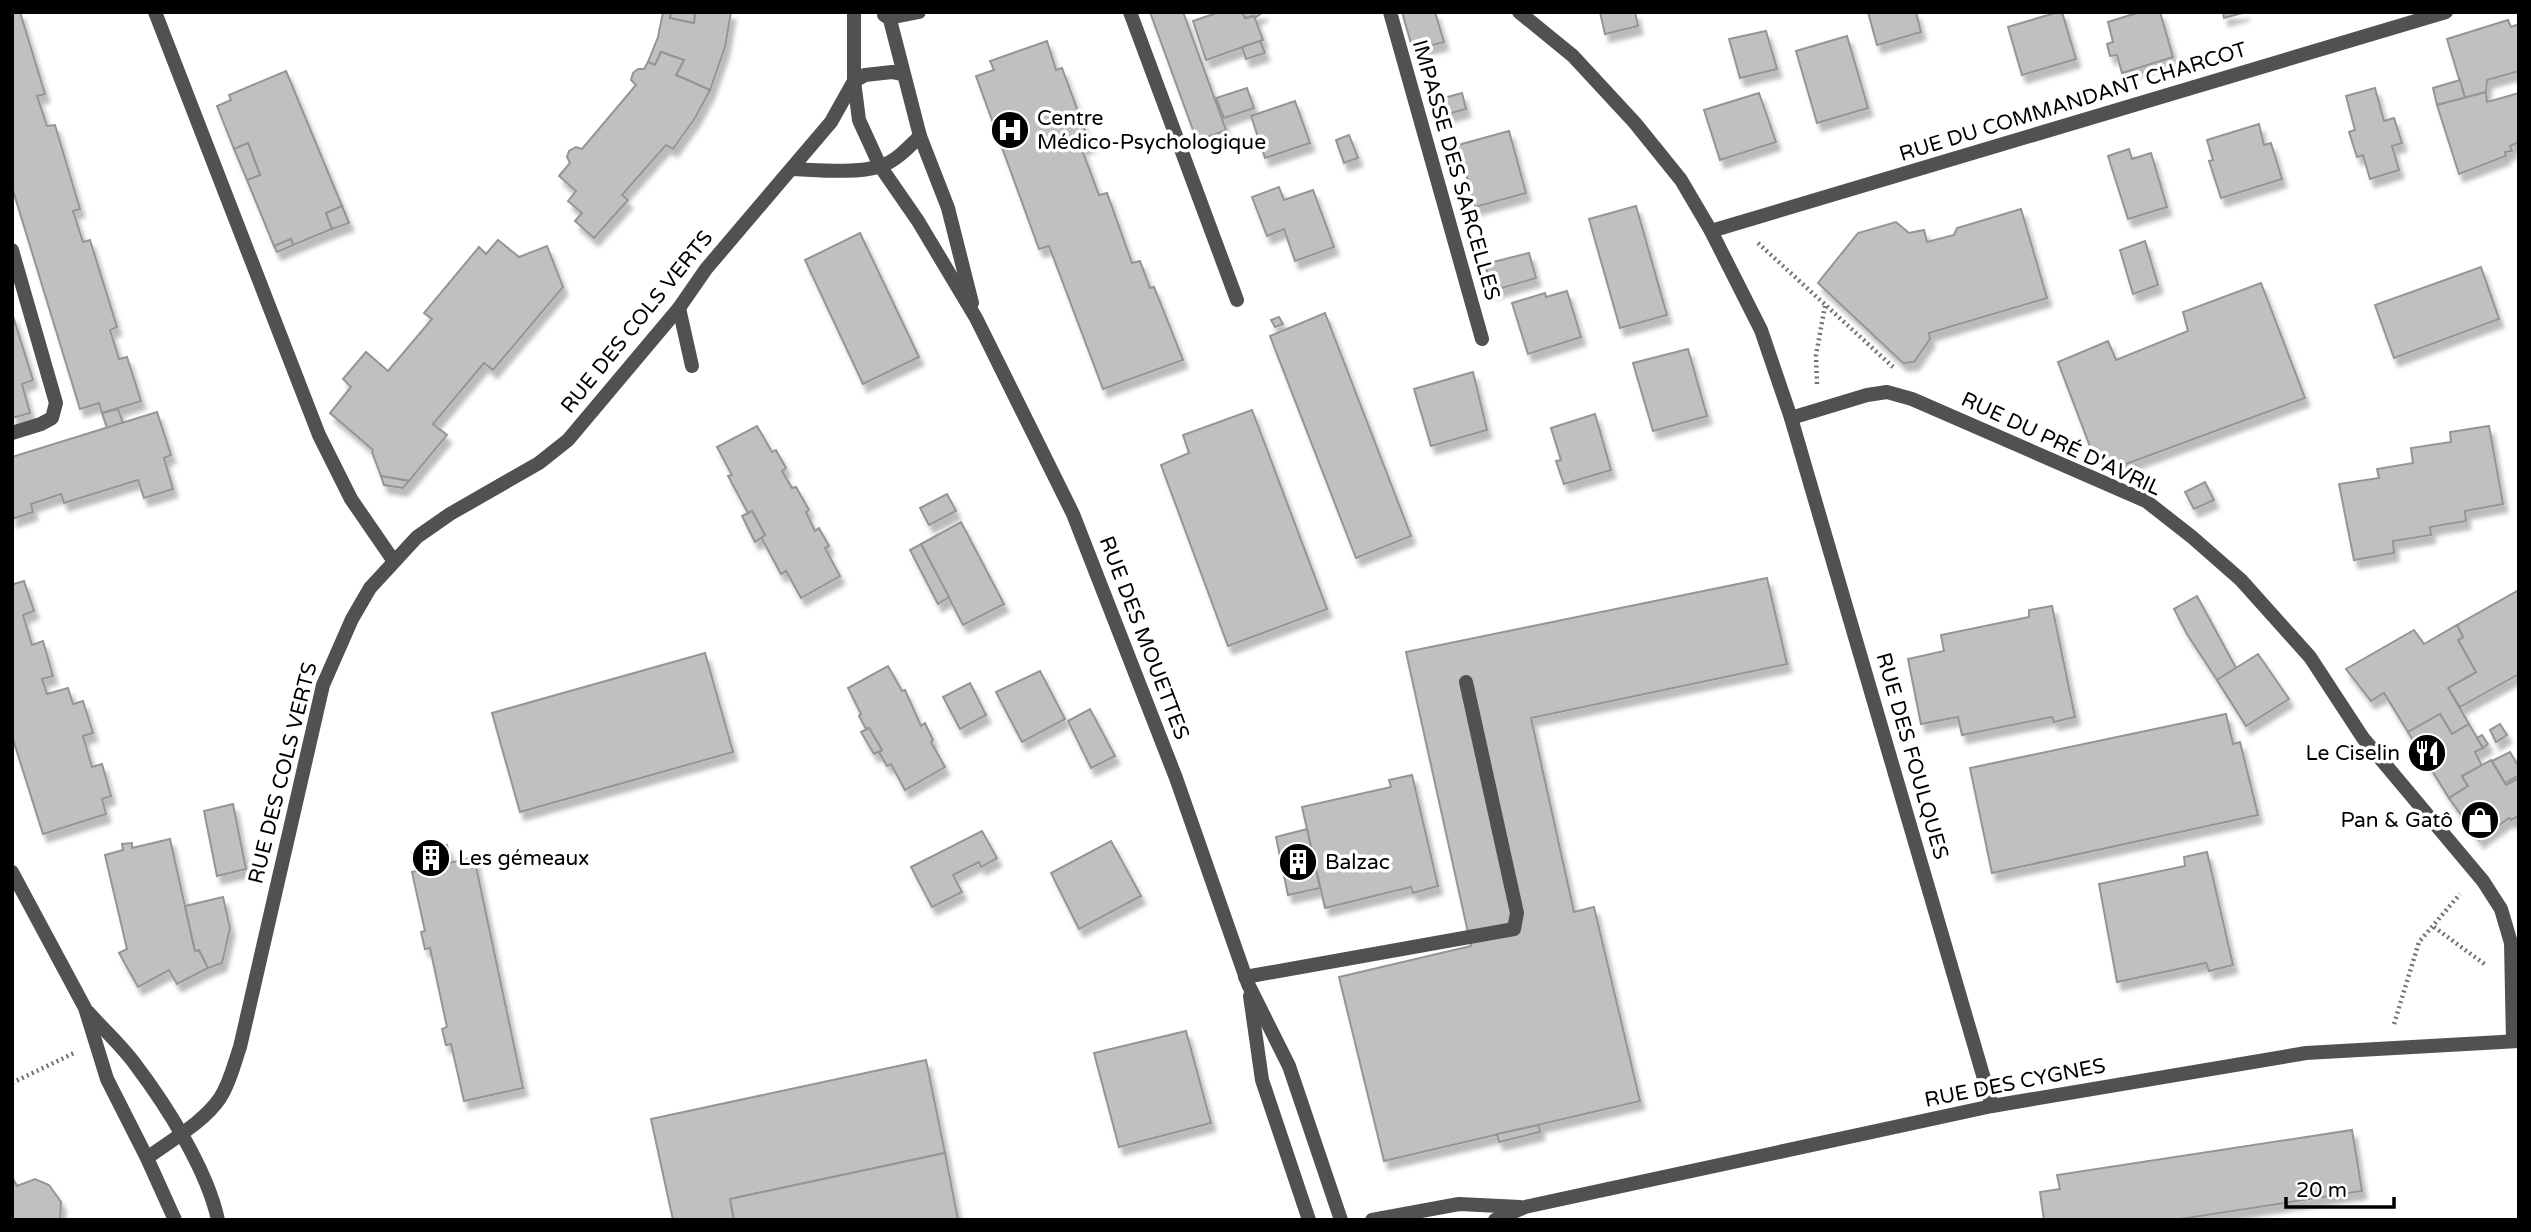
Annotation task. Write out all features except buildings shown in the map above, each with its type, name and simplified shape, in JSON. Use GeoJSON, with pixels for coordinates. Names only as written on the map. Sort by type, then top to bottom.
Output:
{"type":"FeatureCollection","features":[{"type":"Feature","properties":{"kind":"street"},"geometry":{"type":"LineString","coordinates":[[155,12],[319,435],[351,499],[393,560]]}},
{"type":"Feature","properties":{"kind":"street","name":"RUE DES MOUETTES"},"geometry":{"type":"LineString","coordinates":[[854,12],[854,81],[859,120],[880,166],[918,221],[976,318],[1073,514],[1176,778],[1247,980],[1289,1066],[1341,1220]]}},
{"type":"Feature","properties":{"kind":"street"},"geometry":{"type":"LineString","coordinates":[[886,14],[919,12]]}},
{"type":"Feature","properties":{"kind":"street"},"geometry":{"type":"LineString","coordinates":[[1130,12],[1237,300]]}},
{"type":"Feature","properties":{"kind":"street","name":"IMPASSE DES SARCELLES"},"geometry":{"type":"LineString","coordinates":[[1390,12],[1482,339]]}},
{"type":"Feature","properties":{"kind":"street"},"geometry":{"type":"LineString","coordinates":[[1519,12],[1573,56],[1635,122],[1681,180],[1711,231],[1761,330],[1791,418]]}},
{"type":"Feature","properties":{"kind":"street","name":"RUE DU COMMANDANT CHARCOT"},"geometry":{"type":"LineString","coordinates":[[1711,231],[2446,12]]}},
{"type":"Feature","properties":{"kind":"street","name":"RUE DES MOUETTES"},"geometry":{"type":"LineString","coordinates":[[886,14],[920,136],[948,208],[976,318]]}},
{"type":"Feature","properties":{"kind":"street"},"geometry":{"type":"LineString","coordinates":[[854,81],[866,75],[892,72],[903,74]]}},
{"type":"Feature","properties":{"kind":"street","name":"RUE DES COLS VERTS"},"geometry":{"type":"LineString","coordinates":[[148,1158],[213,1107],[230,1077],[240,1047],[323,685],[352,619],[370,587],[417,537],[450,514],[539,463],[568,440],[679,308],[706,269],[831,122],[854,81]]}},
{"type":"Feature","properties":{"kind":"street"},"geometry":{"type":"LineString","coordinates":[[792,169],[848,170],[880,166],[898,156],[920,136]]}},
{"type":"Feature","properties":{"kind":"street"},"geometry":{"type":"LineString","coordinates":[[12,250],[56,403],[52,418],[12,433]]}},
{"type":"Feature","properties":{"kind":"street"},"geometry":{"type":"LineString","coordinates":[[679,308],[692,366]]}},
{"type":"Feature","properties":{"kind":"street","name":"RUE DU PRÉ D'AVRIL"},"geometry":{"type":"LineString","coordinates":[[1791,418],[1867,395],[1887,392],[1912,399],[2146,501],[2192,537],[2241,580],[2310,657],[2363,738],[2479,876],[2501,909],[2511,943],[2516,1041]]}},
{"type":"Feature","properties":{"kind":"street","name":"RUE DES FOULQUES"},"geometry":{"type":"LineString","coordinates":[[1791,418],[1992,1106]]}},
{"type":"Feature","properties":{"kind":"street"},"geometry":{"type":"LineString","coordinates":[[1247,980],[1514,929],[1517,913],[1466,682]]}},
{"type":"Feature","properties":{"kind":"street"},"geometry":{"type":"LineString","coordinates":[[12,872],[85,1008],[107,1079],[148,1158],[175,1220]]}},
{"type":"Feature","properties":{"kind":"street","name":"RUE DES MOUETTES"},"geometry":{"type":"LineString","coordinates":[[1247,980],[1262,1080],[1309,1220]]}},
{"type":"Feature","properties":{"kind":"street"},"geometry":{"type":"LineString","coordinates":[[85,1008],[134,1063],[181,1133],[214,1200],[218,1220]]}},
{"type":"Feature","properties":{"kind":"street","name":"RUE DES CYGNES"},"geometry":{"type":"LineString","coordinates":[[1495,1220],[1525,1207],[1992,1106],[2306,1052],[2516,1041]]}},
{"type":"Feature","properties":{"kind":"street","name":"RUE DES CYGNES"},"geometry":{"type":"LineString","coordinates":[[1372,1220],[1459,1204],[1525,1207]]}},
{"type":"Feature","properties":{"kind":"path"},"geometry":{"type":"LineString","coordinates":[[1743,222],[1759,245],[1889,365],[1900,370]]}},
{"type":"Feature","properties":{"kind":"path"},"geometry":{"type":"LineString","coordinates":[[1824,408],[1816,383],[1816,355],[1825,305]]}},
{"type":"Feature","properties":{"kind":"path"},"geometry":{"type":"LineString","coordinates":[[2386,1048],[2419,943],[2467,886],[2479,876]]}},
{"type":"Feature","properties":{"kind":"path"},"geometry":{"type":"LineString","coordinates":[[2434,927],[2490,969],[2491,988],[2512,986]]}},
{"type":"Feature","properties":{"kind":"path"},"geometry":{"type":"LineString","coordinates":[[12,1083],[74,1054],[69,1043]]}},
{"type":"Feature","properties":{"kind":"place","name":"Centre Médico-Psychologique"},"geometry":{"type":"Point","coordinates":[1010,130]}},
{"type":"Feature","properties":{"kind":"place","name":"Le Ciselin"},"geometry":{"type":"Point","coordinates":[2427,753]}},
{"type":"Feature","properties":{"kind":"place","name":"Pan & Gatô"},"geometry":{"type":"Point","coordinates":[2480,820]}},
{"type":"Feature","properties":{"kind":"place","name":"Les gémeaux"},"geometry":{"type":"Point","coordinates":[431,858]}},
{"type":"Feature","properties":{"kind":"place","name":"Balzac"},"geometry":{"type":"Point","coordinates":[1298,862]}}]}
